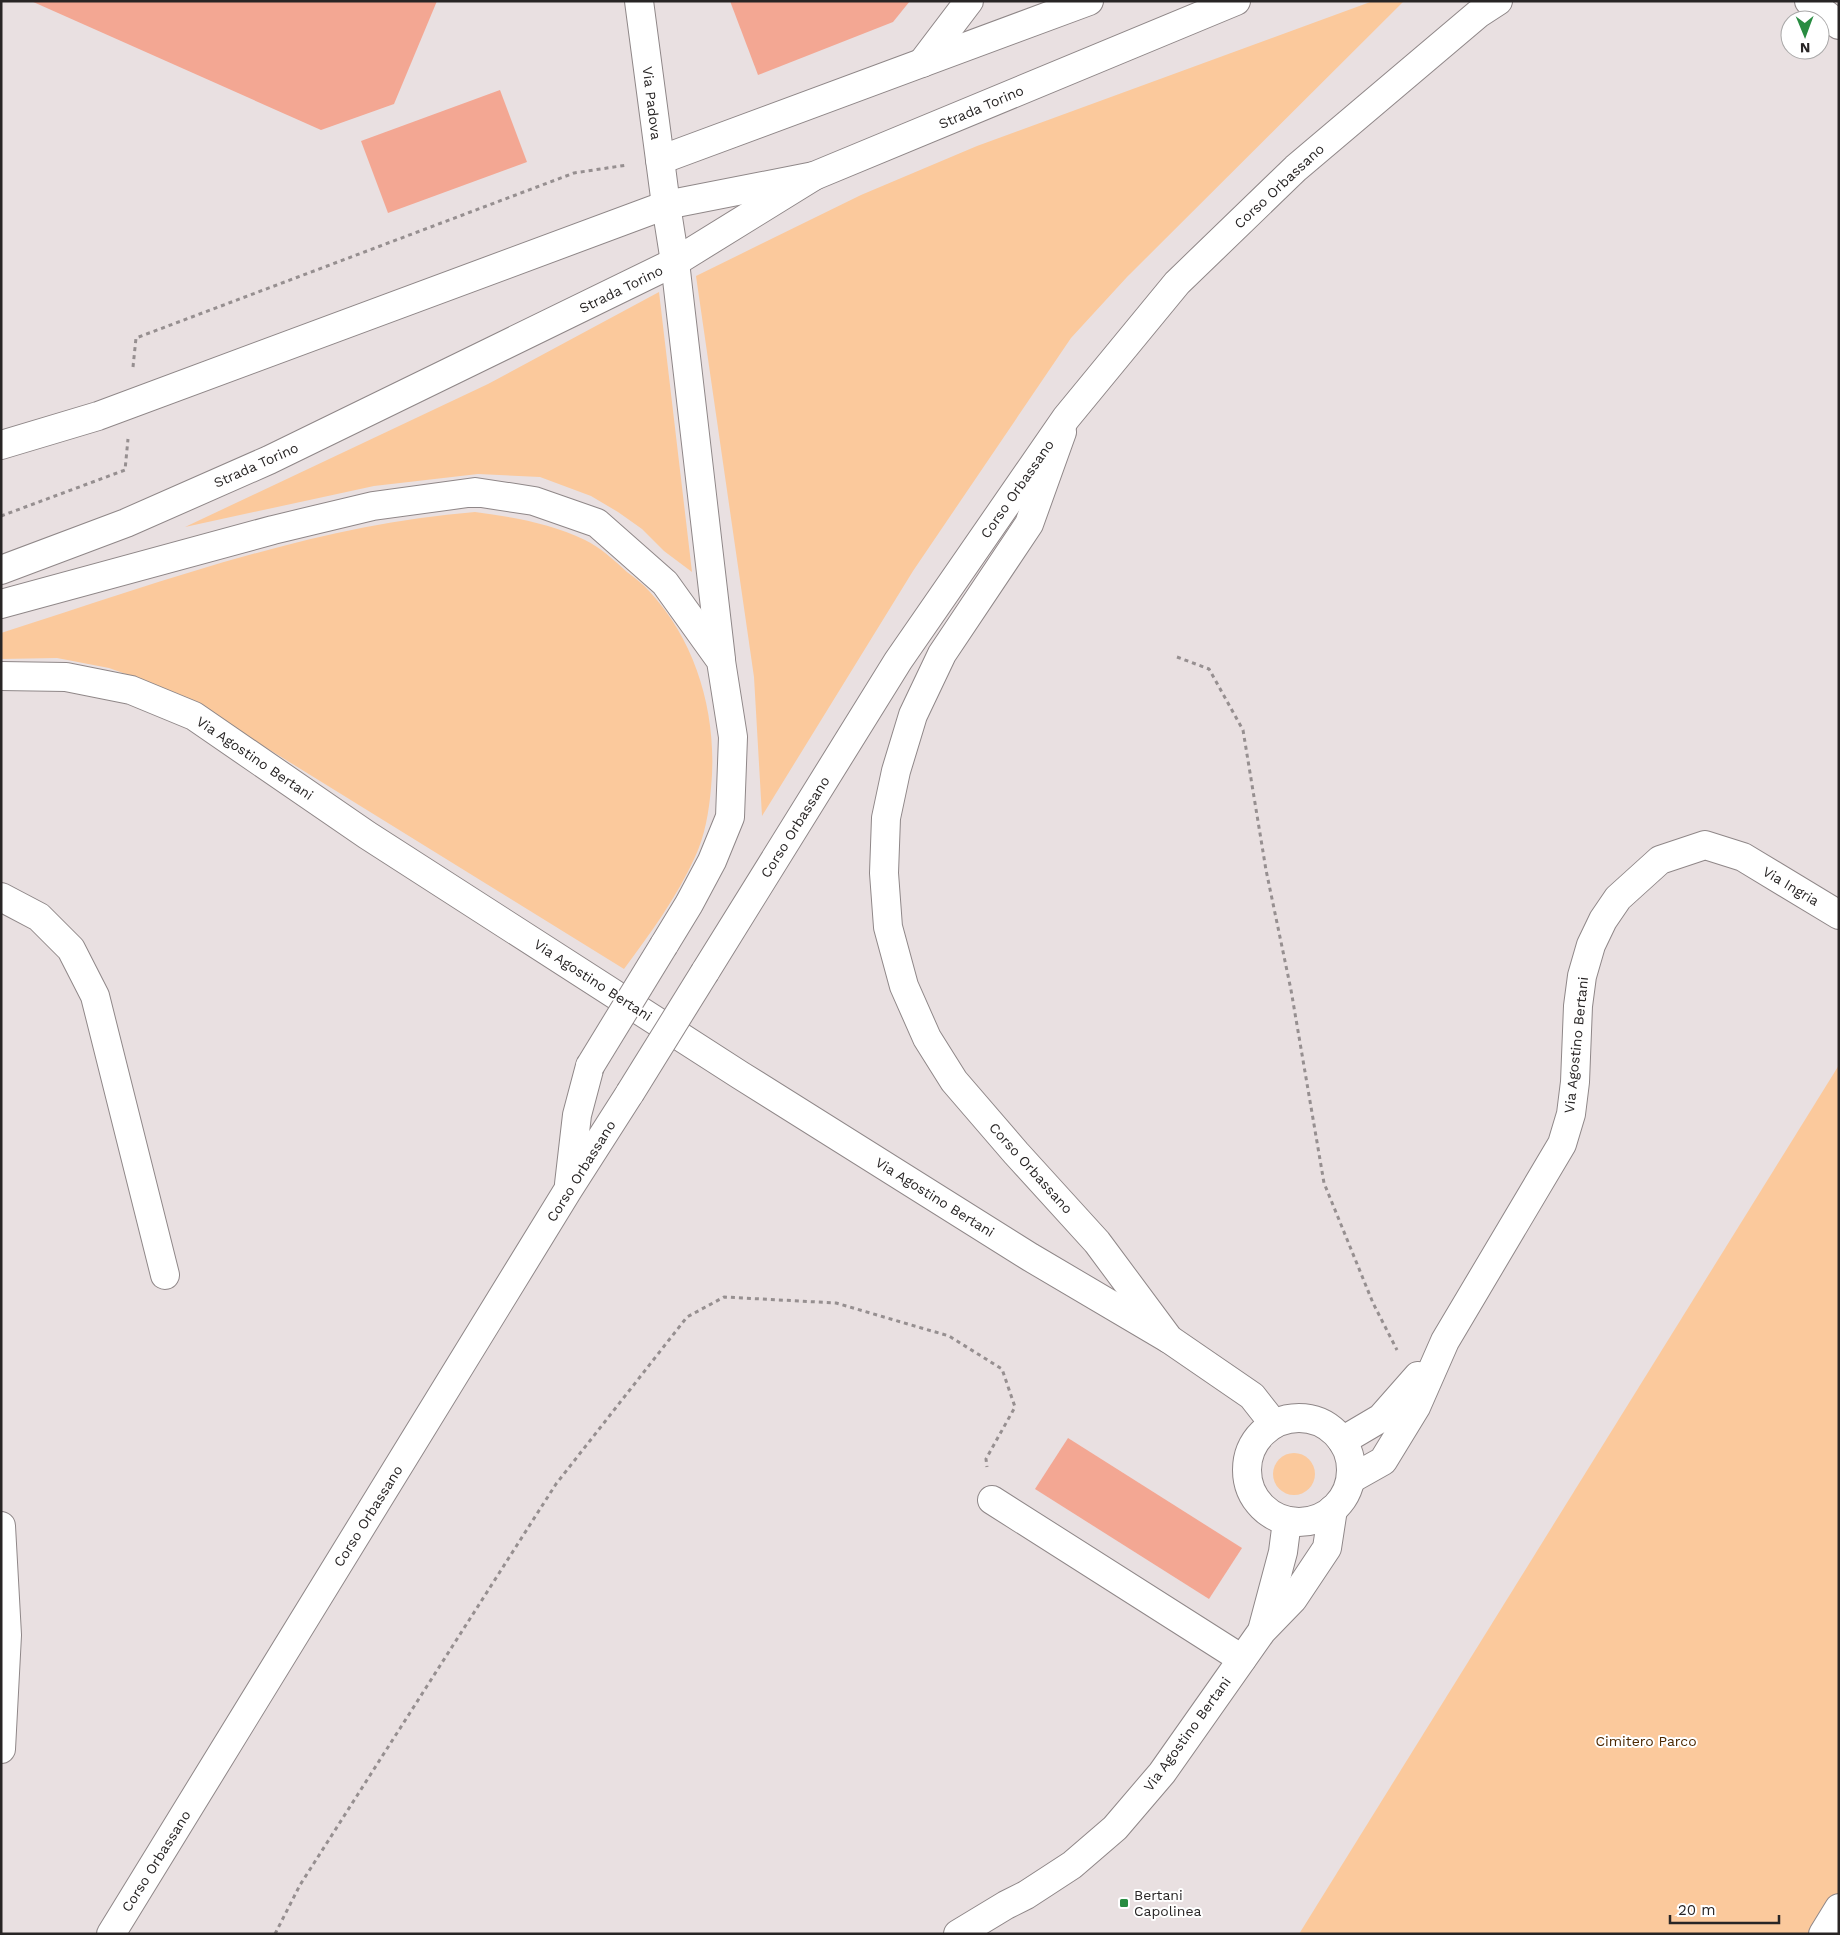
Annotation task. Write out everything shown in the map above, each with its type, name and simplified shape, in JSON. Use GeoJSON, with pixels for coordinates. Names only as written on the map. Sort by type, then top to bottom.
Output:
{"type":"FeatureCollection","features":[{"type":"Feature","properties":{"kind":"main road","name":"Via Padova"},"geometry":{"type":"LineString","coordinates":[[568,1190],[577,1115],[590,1066],[689,904],[712,861],[730,817],[733,737],[721,661],[675,262],[639,1]]}},
{"type":"Feature","properties":{"kind":"main road"},"geometry":{"type":"LineString","coordinates":[[922,63],[969,1]]}},
{"type":"Feature","properties":{"kind":"main road"},"geometry":{"type":"LineString","coordinates":[[660,160],[1089,1]]}},
{"type":"Feature","properties":{"kind":"main road","name":"Strada Torino"},"geometry":{"type":"LineString","coordinates":[[1,570],[126,523],[269,460],[675,262],[814,176],[1236,1]]}},
{"type":"Feature","properties":{"kind":"main road","name":"Corso Orbassano"},"geometry":{"type":"LineString","coordinates":[[111,1934],[568,1190],[630,1094],[898,661],[1066,418],[1176,283],[1296,168],[1478,14],[1498,1]]}},
{"type":"Feature","properties":{"kind":"main road"},"geometry":{"type":"LineString","coordinates":[[1809,1],[1839,25]]}},
{"type":"Feature","properties":{"kind":"main road"},"geometry":{"type":"LineString","coordinates":[[1,445],[98,416],[666,205],[814,176]]}},
{"type":"Feature","properties":{"kind":"main road","name":"Corso Orbassano"},"geometry":{"type":"LineString","coordinates":[[1066,418],[1029,524],[942,654],[913,715],[896,771],[886,818],[884,873],[888,927],[904,986],[927,1038],[954,1080],[1016,1153],[1097,1242],[1169,1339],[1252,1396],[1274,1424]]}},
{"type":"Feature","properties":{"kind":"main road"},"geometry":{"type":"LineString","coordinates":[[1,604],[273,530],[373,506],[475,492],[534,501],[597,524],[666,584],[721,661]]}},
{"type":"Feature","properties":{"kind":"main road","name":"Via Agostino Bertani"},"geometry":{"type":"LineString","coordinates":[[1,676],[66,678],[131,690],[194,716],[367,834],[732,1069],[1030,1257],[1169,1339]]}},
{"type":"Feature","properties":{"kind":"main road","name":"Via Agostino Bertani"},"geometry":{"type":"LineString","coordinates":[[1351,1479],[1383,1461],[1416,1407],[1445,1342],[1562,1144],[1571,1114],[1575,1082],[1578,1006],[1582,976],[1590,945],[1602,920],[1618,898],[1660,860],[1705,845],[1743,857]]}},
{"type":"Feature","properties":{"kind":"main road","name":"Via Ingria"},"geometry":{"type":"LineString","coordinates":[[1743,857],[1839,915]]}},
{"type":"Feature","properties":{"kind":"main road"},"geometry":{"type":"LineString","coordinates":[[1,897],[39,917],[72,949],[95,996],[165,1275]]}},
{"type":"Feature","properties":{"kind":"main road","name":"Via Agostino Bertani"},"geometry":{"type":"LineString","coordinates":[[1342,1441],[1382,1418],[1414,1382],[1445,1342]]}},
{"type":"Feature","properties":{"kind":"main road"},"geometry":{"type":"LineString","coordinates":[[1305,1418],[1323,1424],[1342,1441],[1349,1454],[1351,1479],[1346,1493],[1333,1509],[1311,1521],[1287,1521],[1264,1509],[1252,1493],[1247,1472],[1250,1452],[1262,1434],[1274,1424],[1290,1419],[1305,1418]]}},
{"type":"Feature","properties":{"kind":"main road"},"geometry":{"type":"LineString","coordinates":[[992,1500],[1242,1659]]}},
{"type":"Feature","properties":{"kind":"main road","name":"Via Agostino Bertani"},"geometry":{"type":"LineString","coordinates":[[958,1934],[1072,1865],[1115,1828],[1162,1773],[1262,1630],[1293,1598],[1328,1548],[1333,1509]]}},
{"type":"Feature","properties":{"kind":"main road","name":"Via Agostino Bertani"},"geometry":{"type":"LineString","coordinates":[[1262,1630],[1283,1552],[1287,1521]]}},
{"type":"Feature","properties":{"kind":"main road"},"geometry":{"type":"LineString","coordinates":[[1,1526],[6,1635],[1,1749]]}},
{"type":"Feature","properties":{"kind":"main road"},"geometry":{"type":"LineString","coordinates":[[1823,1934],[1839,1908]]}},
{"type":"Feature","properties":{"kind":"path"},"geometry":{"type":"LineString","coordinates":[[132,376],[136,338],[574,173],[660,160]]}},
{"type":"Feature","properties":{"kind":"path"},"geometry":{"type":"LineString","coordinates":[[1,516],[125,470],[128,436]]}},
{"type":"Feature","properties":{"kind":"path"},"geometry":{"type":"LineString","coordinates":[[1177,658],[1210,669],[1243,730],[1266,870],[1291,990],[1324,1183],[1372,1303],[1414,1382]]}},
{"type":"Feature","properties":{"kind":"path"},"geometry":{"type":"LineString","coordinates":[[275,1934],[300,1885],[556,1484],[687,1316],[724,1297],[836,1303],[949,1336],[1002,1369],[1015,1406],[986,1458],[992,1500]]}},
{"type":"Feature","properties":{"kind":"green space"},"geometry":{"type":"Polygon","coordinates":[[[1373,1],[1404,1],[1127,277],[1071,338],[913,571],[762,816],[754,677],[696,276],[861,195],[977,146],[1373,1]]]}},
{"type":"Feature","properties":{"kind":"green space"},"geometry":{"type":"Polygon","coordinates":[[[659,292],[692,572],[664,551],[642,529],[618,512],[591,496],[540,477],[478,474],[374,486],[185,527],[488,384],[659,292]]]}},
{"type":"Feature","properties":{"kind":"green space"},"geometry":{"type":"Polygon","coordinates":[[[475,512],[545,525],[572,534],[602,550],[645,586],[667,612],[681,635],[701,683],[711,735],[712,762],[710,797],[704,832],[695,857],[680,886],[653,929],[624,969],[202,708],[154,684],[109,668],[57,658],[1,659],[1,633],[176,577],[294,543],[414,519],[475,512]]]}},
{"type":"Feature","properties":{"kind":"green space","name":"Cimitero Parco"},"geometry":{"type":"Polygon","coordinates":[[[1839,1065],[1839,1934],[1299,1934],[1839,1065]]]}},
{"type":"Feature","properties":{"kind":"green space"},"geometry":{"type":"Polygon","coordinates":[[[1294,1453],[1309,1459],[1315,1474],[1309,1489],[1294,1495],[1279,1489],[1273,1474],[1279,1459],[1294,1453]]]}},
{"type":"Feature","properties":{"kind":"building"},"geometry":{"type":"Polygon","coordinates":[[[31,1],[437,1],[394,104],[321,130],[31,1]]]}},
{"type":"Feature","properties":{"kind":"building"},"geometry":{"type":"Polygon","coordinates":[[[730,1],[910,1],[893,22],[758,75],[730,1]]]}},
{"type":"Feature","properties":{"kind":"building"},"geometry":{"type":"Polygon","coordinates":[[[500,90],[527,162],[388,213],[361,141],[500,90]]]}},
{"type":"Feature","properties":{"kind":"building"},"geometry":{"type":"Polygon","coordinates":[[[1068,1438],[1242,1548],[1209,1599],[1035,1489],[1068,1438]]]}},
{"type":"Feature","properties":{"kind":"place","name":"Bertani Capolinea"},"geometry":{"type":"Point","coordinates":[1124,1903]}}]}
